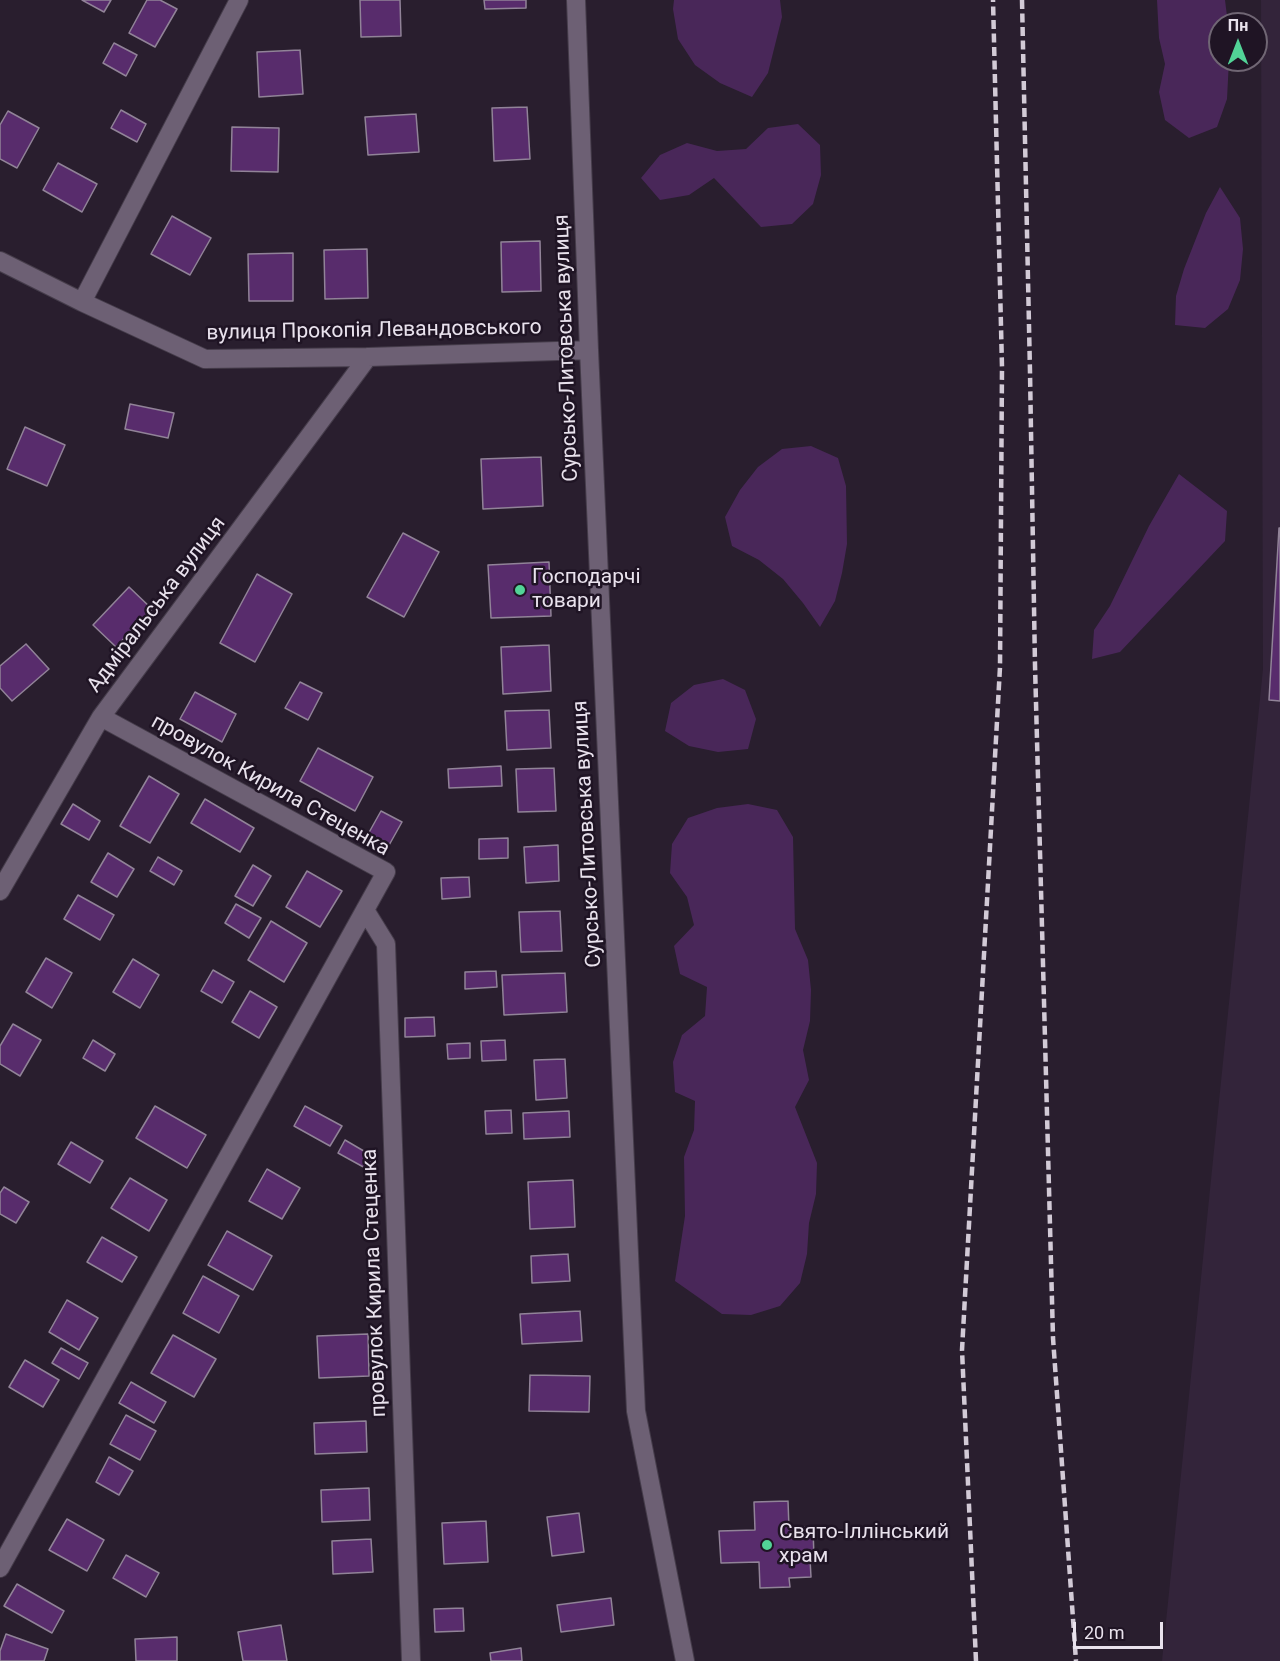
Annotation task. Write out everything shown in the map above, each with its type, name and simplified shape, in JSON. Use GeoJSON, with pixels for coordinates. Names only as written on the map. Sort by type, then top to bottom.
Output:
{"type":"FeatureCollection","features":[{"type":"Feature","properties":{"kind":"street"},"geometry":{"type":"LineString","coordinates":[[82,302],[238,0]]}},
{"type":"Feature","properties":{"kind":"street","name":"Сурсько-Литовська вулиця"},"geometry":{"type":"LineString","coordinates":[[576,0],[589,350],[636,1411],[685,1661]]}},
{"type":"Feature","properties":{"kind":"street","name":"вулиця Прокопія Левандовського"},"geometry":{"type":"LineString","coordinates":[[0,261],[205,359],[368,357],[589,350]]}},
{"type":"Feature","properties":{"kind":"street","name":"Адміральська вулиця"},"geometry":{"type":"LineString","coordinates":[[0,891],[101,717],[368,357]]}},
{"type":"Feature","properties":{"kind":"street","name":"провулок Кирила Стеценка"},"geometry":{"type":"LineString","coordinates":[[0,1568],[386,872],[101,717]]}},
{"type":"Feature","properties":{"kind":"street","name":"провулок Кирила Стеценка"},"geometry":{"type":"LineString","coordinates":[[365,910],[386,944],[411,1661]]}},
{"type":"Feature","properties":{"kind":"shaded area"},"geometry":{"type":"Polygon","coordinates":[[[674,0],[780,0],[782,17],[768,73],[752,97],[720,83],[695,65],[678,39],[673,9],[674,0]]]}},
{"type":"Feature","properties":{"kind":"shaded area"},"geometry":{"type":"Polygon","coordinates":[[[1157,0],[1225,0],[1226,12],[1208,12],[1208,72],[1228,72],[1227,99],[1217,127],[1189,138],[1165,120],[1159,92],[1165,64],[1159,38],[1157,0]]]}},
{"type":"Feature","properties":{"kind":"shaded area"},"geometry":{"type":"Polygon","coordinates":[[[1261,0],[1280,0],[1280,1661],[1162,1661],[1263,669],[1261,72],[1268,72],[1268,12],[1261,12],[1261,0]]]}},
{"type":"Feature","properties":{"kind":"shaded area"},"geometry":{"type":"Polygon","coordinates":[[[798,124],[820,145],[821,175],[813,204],[792,224],[761,227],[714,178],[689,195],[660,200],[641,178],[660,155],[687,143],[717,151],[746,149],[768,128],[798,124]]]}},
{"type":"Feature","properties":{"kind":"shaded area"},"geometry":{"type":"Polygon","coordinates":[[[1220,187],[1240,218],[1243,249],[1240,280],[1228,309],[1205,328],[1175,325],[1176,296],[1184,269],[1206,213],[1220,187]]]}},
{"type":"Feature","properties":{"kind":"shaded area"},"geometry":{"type":"Polygon","coordinates":[[[811,446],[838,458],[846,486],[847,544],[842,573],[835,601],[820,627],[783,579],[759,560],[732,546],[725,517],[740,490],[758,467],[782,449],[811,446]]]}},
{"type":"Feature","properties":{"kind":"shaded area"},"geometry":{"type":"Polygon","coordinates":[[[1179,474],[1227,511],[1225,541],[1120,652],[1092,659],[1094,630],[1110,606],[1149,526],[1179,474]]]}},
{"type":"Feature","properties":{"kind":"shaded area"},"geometry":{"type":"Polygon","coordinates":[[[723,679],[745,690],[756,719],[748,749],[718,752],[689,746],[665,731],[671,703],[694,685],[723,679]]]}},
{"type":"Feature","properties":{"kind":"shaded area"},"geometry":{"type":"Polygon","coordinates":[[[748,804],[777,810],[793,837],[795,929],[808,960],[811,990],[810,1021],[803,1050],[809,1080],[795,1107],[817,1163],[816,1194],[800,1283],[780,1306],[751,1315],[722,1314],[675,1281],[685,1216],[684,1157],[694,1130],[695,1101],[675,1092],[673,1062],[682,1035],[705,1016],[707,987],[680,974],[674,946],[694,925],[687,897],[670,873],[672,844],[688,818],[717,808],[748,804]]]}},
{"type":"Feature","properties":{"kind":"building"},"geometry":{"type":"Polygon","coordinates":[[[82,0],[111,0],[104,12],[82,0]]]}},
{"type":"Feature","properties":{"kind":"building"},"geometry":{"type":"Polygon","coordinates":[[[147,0],[160,0],[177,9],[155,47],[129,33],[147,0]]]}},
{"type":"Feature","properties":{"kind":"building"},"geometry":{"type":"Polygon","coordinates":[[[360,0],[400,0],[401,36],[361,37],[360,0]]]}},
{"type":"Feature","properties":{"kind":"building"},"geometry":{"type":"Polygon","coordinates":[[[484,0],[526,0],[526,8],[485,9],[484,0]]]}},
{"type":"Feature","properties":{"kind":"building"},"geometry":{"type":"Polygon","coordinates":[[[114,43],[137,55],[126,76],[103,63],[114,43]]]}},
{"type":"Feature","properties":{"kind":"building"},"geometry":{"type":"Polygon","coordinates":[[[300,50],[303,94],[259,97],[257,52],[300,50]]]}},
{"type":"Feature","properties":{"kind":"building"},"geometry":{"type":"Polygon","coordinates":[[[527,107],[530,159],[494,161],[492,108],[527,107]]]}},
{"type":"Feature","properties":{"kind":"building"},"geometry":{"type":"Polygon","coordinates":[[[121,110],[146,124],[137,142],[111,128],[121,110]]]}},
{"type":"Feature","properties":{"kind":"building"},"geometry":{"type":"Polygon","coordinates":[[[8,111],[39,128],[17,168],[0,159],[0,125],[8,111]]]}},
{"type":"Feature","properties":{"kind":"building"},"geometry":{"type":"Polygon","coordinates":[[[416,114],[419,152],[368,155],[365,117],[416,114]]]}},
{"type":"Feature","properties":{"kind":"building"},"geometry":{"type":"Polygon","coordinates":[[[232,127],[279,128],[278,172],[231,171],[232,127]]]}},
{"type":"Feature","properties":{"kind":"building"},"geometry":{"type":"Polygon","coordinates":[[[58,163],[97,184],[82,212],[43,190],[58,163]]]}},
{"type":"Feature","properties":{"kind":"building"},"geometry":{"type":"Polygon","coordinates":[[[172,216],[211,238],[190,275],[151,254],[172,216]]]}},
{"type":"Feature","properties":{"kind":"building"},"geometry":{"type":"Polygon","coordinates":[[[540,241],[541,291],[502,292],[501,242],[540,241]]]}},
{"type":"Feature","properties":{"kind":"building"},"geometry":{"type":"Polygon","coordinates":[[[367,249],[368,298],[325,299],[324,250],[367,249]]]}},
{"type":"Feature","properties":{"kind":"building"},"geometry":{"type":"Polygon","coordinates":[[[293,253],[293,301],[249,301],[248,254],[293,253]]]}},
{"type":"Feature","properties":{"kind":"building"},"geometry":{"type":"Polygon","coordinates":[[[130,404],[174,413],[168,438],[125,429],[130,404]]]}},
{"type":"Feature","properties":{"kind":"building"},"geometry":{"type":"Polygon","coordinates":[[[25,427],[65,445],[47,486],[7,469],[25,427]]]}},
{"type":"Feature","properties":{"kind":"building"},"geometry":{"type":"Polygon","coordinates":[[[541,457],[543,506],[483,509],[481,459],[541,457]]]}},
{"type":"Feature","properties":{"kind":"building"},"geometry":{"type":"Polygon","coordinates":[[[1280,528],[1280,701],[1269,700],[1280,528]]]}},
{"type":"Feature","properties":{"kind":"building"},"geometry":{"type":"Polygon","coordinates":[[[403,533],[439,552],[404,617],[367,597],[403,533]]]}},
{"type":"Feature","properties":{"kind":"building","name":"Господарчі товари"},"geometry":{"type":"Polygon","coordinates":[[[549,562],[551,616],[491,618],[488,565],[549,562]]]}},
{"type":"Feature","properties":{"kind":"building"},"geometry":{"type":"Polygon","coordinates":[[[257,574],[292,594],[255,662],[220,643],[257,574]]]}},
{"type":"Feature","properties":{"kind":"building"},"geometry":{"type":"Polygon","coordinates":[[[129,587],[152,609],[116,647],[93,625],[129,587]]]}},
{"type":"Feature","properties":{"kind":"building"},"geometry":{"type":"Polygon","coordinates":[[[26,644],[49,669],[12,701],[0,688],[0,666],[26,644]]]}},
{"type":"Feature","properties":{"kind":"building"},"geometry":{"type":"Polygon","coordinates":[[[549,645],[551,691],[503,694],[501,647],[549,645]]]}},
{"type":"Feature","properties":{"kind":"building"},"geometry":{"type":"Polygon","coordinates":[[[300,682],[322,693],[308,720],[285,708],[300,682]]]}},
{"type":"Feature","properties":{"kind":"building"},"geometry":{"type":"Polygon","coordinates":[[[195,692],[236,714],[222,742],[180,719],[195,692]]]}},
{"type":"Feature","properties":{"kind":"building"},"geometry":{"type":"Polygon","coordinates":[[[549,710],[551,748],[507,750],[505,711],[549,710]]]}},
{"type":"Feature","properties":{"kind":"building"},"geometry":{"type":"Polygon","coordinates":[[[318,748],[373,777],[355,811],[300,781],[318,748]]]}},
{"type":"Feature","properties":{"kind":"building"},"geometry":{"type":"Polygon","coordinates":[[[501,766],[502,786],[449,788],[448,769],[501,766]]]}},
{"type":"Feature","properties":{"kind":"building"},"geometry":{"type":"Polygon","coordinates":[[[554,768],[556,811],[518,812],[516,769],[554,768]]]}},
{"type":"Feature","properties":{"kind":"building"},"geometry":{"type":"Polygon","coordinates":[[[149,776],[179,794],[150,843],[120,826],[149,776]]]}},
{"type":"Feature","properties":{"kind":"building"},"geometry":{"type":"Polygon","coordinates":[[[205,799],[254,828],[240,852],[191,823],[205,799]]]}},
{"type":"Feature","properties":{"kind":"building"},"geometry":{"type":"Polygon","coordinates":[[[73,804],[100,821],[89,840],[61,824],[73,804]]]}},
{"type":"Feature","properties":{"kind":"building"},"geometry":{"type":"Polygon","coordinates":[[[381,811],[402,822],[388,847],[367,836],[381,811]]]}},
{"type":"Feature","properties":{"kind":"building"},"geometry":{"type":"Polygon","coordinates":[[[508,838],[508,858],[479,859],[479,839],[508,838]]]}},
{"type":"Feature","properties":{"kind":"building"},"geometry":{"type":"Polygon","coordinates":[[[558,845],[559,881],[526,883],[524,847],[558,845]]]}},
{"type":"Feature","properties":{"kind":"building"},"geometry":{"type":"Polygon","coordinates":[[[108,853],[134,869],[117,897],[91,882],[108,853]]]}},
{"type":"Feature","properties":{"kind":"building"},"geometry":{"type":"Polygon","coordinates":[[[158,857],[182,871],[174,885],[150,871],[158,857]]]}},
{"type":"Feature","properties":{"kind":"building"},"geometry":{"type":"Polygon","coordinates":[[[253,865],[271,876],[253,906],[235,896],[253,865]]]}},
{"type":"Feature","properties":{"kind":"building"},"geometry":{"type":"Polygon","coordinates":[[[307,871],[342,891],[320,927],[286,907],[307,871]]]}},
{"type":"Feature","properties":{"kind":"building"},"geometry":{"type":"Polygon","coordinates":[[[469,877],[470,897],[442,899],[441,878],[469,877]]]}},
{"type":"Feature","properties":{"kind":"building"},"geometry":{"type":"Polygon","coordinates":[[[78,895],[114,915],[100,940],[64,919],[78,895]]]}},
{"type":"Feature","properties":{"kind":"building"},"geometry":{"type":"Polygon","coordinates":[[[236,904],[261,918],[249,938],[225,923],[236,904]]]}},
{"type":"Feature","properties":{"kind":"building"},"geometry":{"type":"Polygon","coordinates":[[[560,911],[562,951],[521,952],[519,912],[560,911]]]}},
{"type":"Feature","properties":{"kind":"building"},"geometry":{"type":"Polygon","coordinates":[[[271,921],[307,943],[284,982],[248,960],[271,921]]]}},
{"type":"Feature","properties":{"kind":"building"},"geometry":{"type":"Polygon","coordinates":[[[46,958],[72,973],[52,1008],[26,992],[46,958]]]}},
{"type":"Feature","properties":{"kind":"building"},"geometry":{"type":"Polygon","coordinates":[[[133,959],[159,975],[140,1008],[113,992],[133,959]]]}},
{"type":"Feature","properties":{"kind":"building"},"geometry":{"type":"Polygon","coordinates":[[[213,970],[234,982],[222,1003],[201,991],[213,970]]]}},
{"type":"Feature","properties":{"kind":"building"},"geometry":{"type":"Polygon","coordinates":[[[496,971],[497,987],[465,989],[465,972],[496,971]]]}},
{"type":"Feature","properties":{"kind":"building"},"geometry":{"type":"Polygon","coordinates":[[[565,973],[567,1012],[504,1015],[502,975],[565,973]]]}},
{"type":"Feature","properties":{"kind":"building"},"geometry":{"type":"Polygon","coordinates":[[[250,991],[277,1007],[259,1038],[232,1022],[250,991]]]}},
{"type":"Feature","properties":{"kind":"building"},"geometry":{"type":"Polygon","coordinates":[[[434,1017],[435,1036],[405,1037],[405,1018],[434,1017]]]}},
{"type":"Feature","properties":{"kind":"building"},"geometry":{"type":"Polygon","coordinates":[[[13,1024],[41,1040],[20,1076],[0,1064],[0,1046],[13,1024]]]}},
{"type":"Feature","properties":{"kind":"building"},"geometry":{"type":"Polygon","coordinates":[[[93,1040],[115,1054],[105,1071],[83,1058],[93,1040]]]}},
{"type":"Feature","properties":{"kind":"building"},"geometry":{"type":"Polygon","coordinates":[[[505,1040],[506,1060],[482,1061],[481,1041],[505,1040]]]}},
{"type":"Feature","properties":{"kind":"building"},"geometry":{"type":"Polygon","coordinates":[[[470,1043],[470,1058],[448,1059],[447,1044],[470,1043]]]}},
{"type":"Feature","properties":{"kind":"building"},"geometry":{"type":"Polygon","coordinates":[[[565,1059],[567,1098],[536,1100],[534,1060],[565,1059]]]}},
{"type":"Feature","properties":{"kind":"building"},"geometry":{"type":"Polygon","coordinates":[[[155,1106],[206,1135],[187,1168],[136,1138],[155,1106]]]}},
{"type":"Feature","properties":{"kind":"building"},"geometry":{"type":"Polygon","coordinates":[[[305,1106],[342,1126],[330,1146],[294,1126],[305,1106]]]}},
{"type":"Feature","properties":{"kind":"building"},"geometry":{"type":"Polygon","coordinates":[[[511,1110],[512,1133],[486,1134],[485,1111],[511,1110]]]}},
{"type":"Feature","properties":{"kind":"building"},"geometry":{"type":"Polygon","coordinates":[[[569,1111],[570,1137],[524,1139],[523,1113],[569,1111]]]}},
{"type":"Feature","properties":{"kind":"building"},"geometry":{"type":"Polygon","coordinates":[[[345,1140],[374,1157],[367,1169],[338,1153],[345,1140]]]}},
{"type":"Feature","properties":{"kind":"building"},"geometry":{"type":"Polygon","coordinates":[[[71,1142],[103,1161],[90,1183],[58,1164],[71,1142]]]}},
{"type":"Feature","properties":{"kind":"building"},"geometry":{"type":"Polygon","coordinates":[[[267,1169],[300,1188],[282,1219],[249,1201],[267,1169]]]}},
{"type":"Feature","properties":{"kind":"building"},"geometry":{"type":"Polygon","coordinates":[[[130,1178],[167,1200],[149,1231],[111,1208],[130,1178]]]}},
{"type":"Feature","properties":{"kind":"building"},"geometry":{"type":"Polygon","coordinates":[[[573,1180],[575,1227],[530,1229],[528,1182],[573,1180]]]}},
{"type":"Feature","properties":{"kind":"building"},"geometry":{"type":"Polygon","coordinates":[[[4,1187],[29,1202],[16,1223],[0,1214],[0,1193],[4,1187]]]}},
{"type":"Feature","properties":{"kind":"building"},"geometry":{"type":"Polygon","coordinates":[[[227,1231],[272,1256],[253,1290],[208,1265],[227,1231]]]}},
{"type":"Feature","properties":{"kind":"building"},"geometry":{"type":"Polygon","coordinates":[[[102,1237],[137,1257],[122,1282],[87,1262],[102,1237]]]}},
{"type":"Feature","properties":{"kind":"building"},"geometry":{"type":"Polygon","coordinates":[[[568,1254],[570,1281],[532,1283],[531,1256],[568,1254]]]}},
{"type":"Feature","properties":{"kind":"building"},"geometry":{"type":"Polygon","coordinates":[[[203,1276],[239,1296],[219,1333],[183,1313],[203,1276]]]}},
{"type":"Feature","properties":{"kind":"building"},"geometry":{"type":"Polygon","coordinates":[[[67,1300],[98,1318],[79,1350],[49,1332],[67,1300]]]}},
{"type":"Feature","properties":{"kind":"building"},"geometry":{"type":"Polygon","coordinates":[[[580,1311],[582,1341],[522,1344],[520,1314],[580,1311]]]}},
{"type":"Feature","properties":{"kind":"building"},"geometry":{"type":"Polygon","coordinates":[[[368,1334],[369,1376],[319,1378],[317,1336],[368,1334]]]}},
{"type":"Feature","properties":{"kind":"building"},"geometry":{"type":"Polygon","coordinates":[[[173,1335],[216,1359],[194,1397],[151,1373],[173,1335]]]}},
{"type":"Feature","properties":{"kind":"building"},"geometry":{"type":"Polygon","coordinates":[[[61,1348],[88,1363],[79,1379],[52,1363],[61,1348]]]}},
{"type":"Feature","properties":{"kind":"building"},"geometry":{"type":"Polygon","coordinates":[[[25,1360],[59,1380],[43,1407],[9,1387],[25,1360]]]}},
{"type":"Feature","properties":{"kind":"building"},"geometry":{"type":"Polygon","coordinates":[[[530,1375],[590,1376],[589,1412],[529,1411],[530,1375]]]}},
{"type":"Feature","properties":{"kind":"building"},"geometry":{"type":"Polygon","coordinates":[[[131,1382],[166,1402],[154,1423],[119,1403],[131,1382]]]}},
{"type":"Feature","properties":{"kind":"building"},"geometry":{"type":"Polygon","coordinates":[[[126,1415],[156,1431],[140,1460],[110,1444],[126,1415]]]}},
{"type":"Feature","properties":{"kind":"building"},"geometry":{"type":"Polygon","coordinates":[[[366,1421],[367,1452],[315,1454],[314,1423],[366,1421]]]}},
{"type":"Feature","properties":{"kind":"building"},"geometry":{"type":"Polygon","coordinates":[[[109,1457],[133,1471],[119,1495],[96,1482],[109,1457]]]}},
{"type":"Feature","properties":{"kind":"building"},"geometry":{"type":"Polygon","coordinates":[[[369,1488],[370,1520],[322,1522],[321,1490],[369,1488]]]}},
{"type":"Feature","properties":{"kind":"building","name":"Свято-Іллінський храм"},"geometry":{"type":"Polygon","coordinates":[[[788,1501],[789,1528],[813,1527],[814,1559],[810,1559],[811,1577],[789,1578],[790,1587],[760,1588],[759,1562],[721,1563],[719,1531],[755,1530],[754,1502],[788,1501]]]}},
{"type":"Feature","properties":{"kind":"building"},"geometry":{"type":"Polygon","coordinates":[[[579,1513],[584,1552],[552,1556],[547,1517],[579,1513]]]}},
{"type":"Feature","properties":{"kind":"building"},"geometry":{"type":"Polygon","coordinates":[[[67,1519],[104,1540],[87,1571],[49,1550],[67,1519]]]}},
{"type":"Feature","properties":{"kind":"building"},"geometry":{"type":"Polygon","coordinates":[[[486,1521],[488,1562],[444,1564],[442,1523],[486,1521]]]}},
{"type":"Feature","properties":{"kind":"building"},"geometry":{"type":"Polygon","coordinates":[[[371,1539],[373,1572],[333,1574],[332,1541],[371,1539]]]}},
{"type":"Feature","properties":{"kind":"building"},"geometry":{"type":"Polygon","coordinates":[[[126,1555],[159,1573],[146,1597],[113,1578],[126,1555]]]}},
{"type":"Feature","properties":{"kind":"building"},"geometry":{"type":"Polygon","coordinates":[[[17,1584],[64,1611],[52,1633],[4,1606],[17,1584]]]}},
{"type":"Feature","properties":{"kind":"building"},"geometry":{"type":"Polygon","coordinates":[[[611,1598],[614,1625],[561,1632],[557,1605],[611,1598]]]}},
{"type":"Feature","properties":{"kind":"building"},"geometry":{"type":"Polygon","coordinates":[[[463,1608],[464,1631],[435,1632],[434,1609],[463,1608]]]}},
{"type":"Feature","properties":{"kind":"building"},"geometry":{"type":"Polygon","coordinates":[[[281,1625],[287,1661],[243,1661],[238,1632],[281,1625]]]}},
{"type":"Feature","properties":{"kind":"building"},"geometry":{"type":"Polygon","coordinates":[[[6,1634],[48,1649],[44,1661],[0,1661],[0,1651],[6,1634]]]}},
{"type":"Feature","properties":{"kind":"building"},"geometry":{"type":"Polygon","coordinates":[[[177,1637],[177,1661],[136,1661],[135,1639],[177,1637]]]}},
{"type":"Feature","properties":{"kind":"building"},"geometry":{"type":"Polygon","coordinates":[[[521,1648],[522,1661],[491,1661],[490,1653],[521,1648]]]}},
{"type":"Feature","properties":{"kind":"railway"},"geometry":{"type":"LineString","coordinates":[[976,1661],[962,1350],[1000,667],[1002,367],[993,0]]}},
{"type":"Feature","properties":{"kind":"railway"},"geometry":{"type":"LineString","coordinates":[[1022,0],[1035,665],[1053,1338],[1076,1661]]}},
{"type":"Feature","properties":{"kind":"place","name":"Господарчі товари"},"geometry":{"type":"Point","coordinates":[520,590]}},
{"type":"Feature","properties":{"kind":"place","name":"Свято-Іллінський храм"},"geometry":{"type":"Point","coordinates":[767,1545]}}]}
